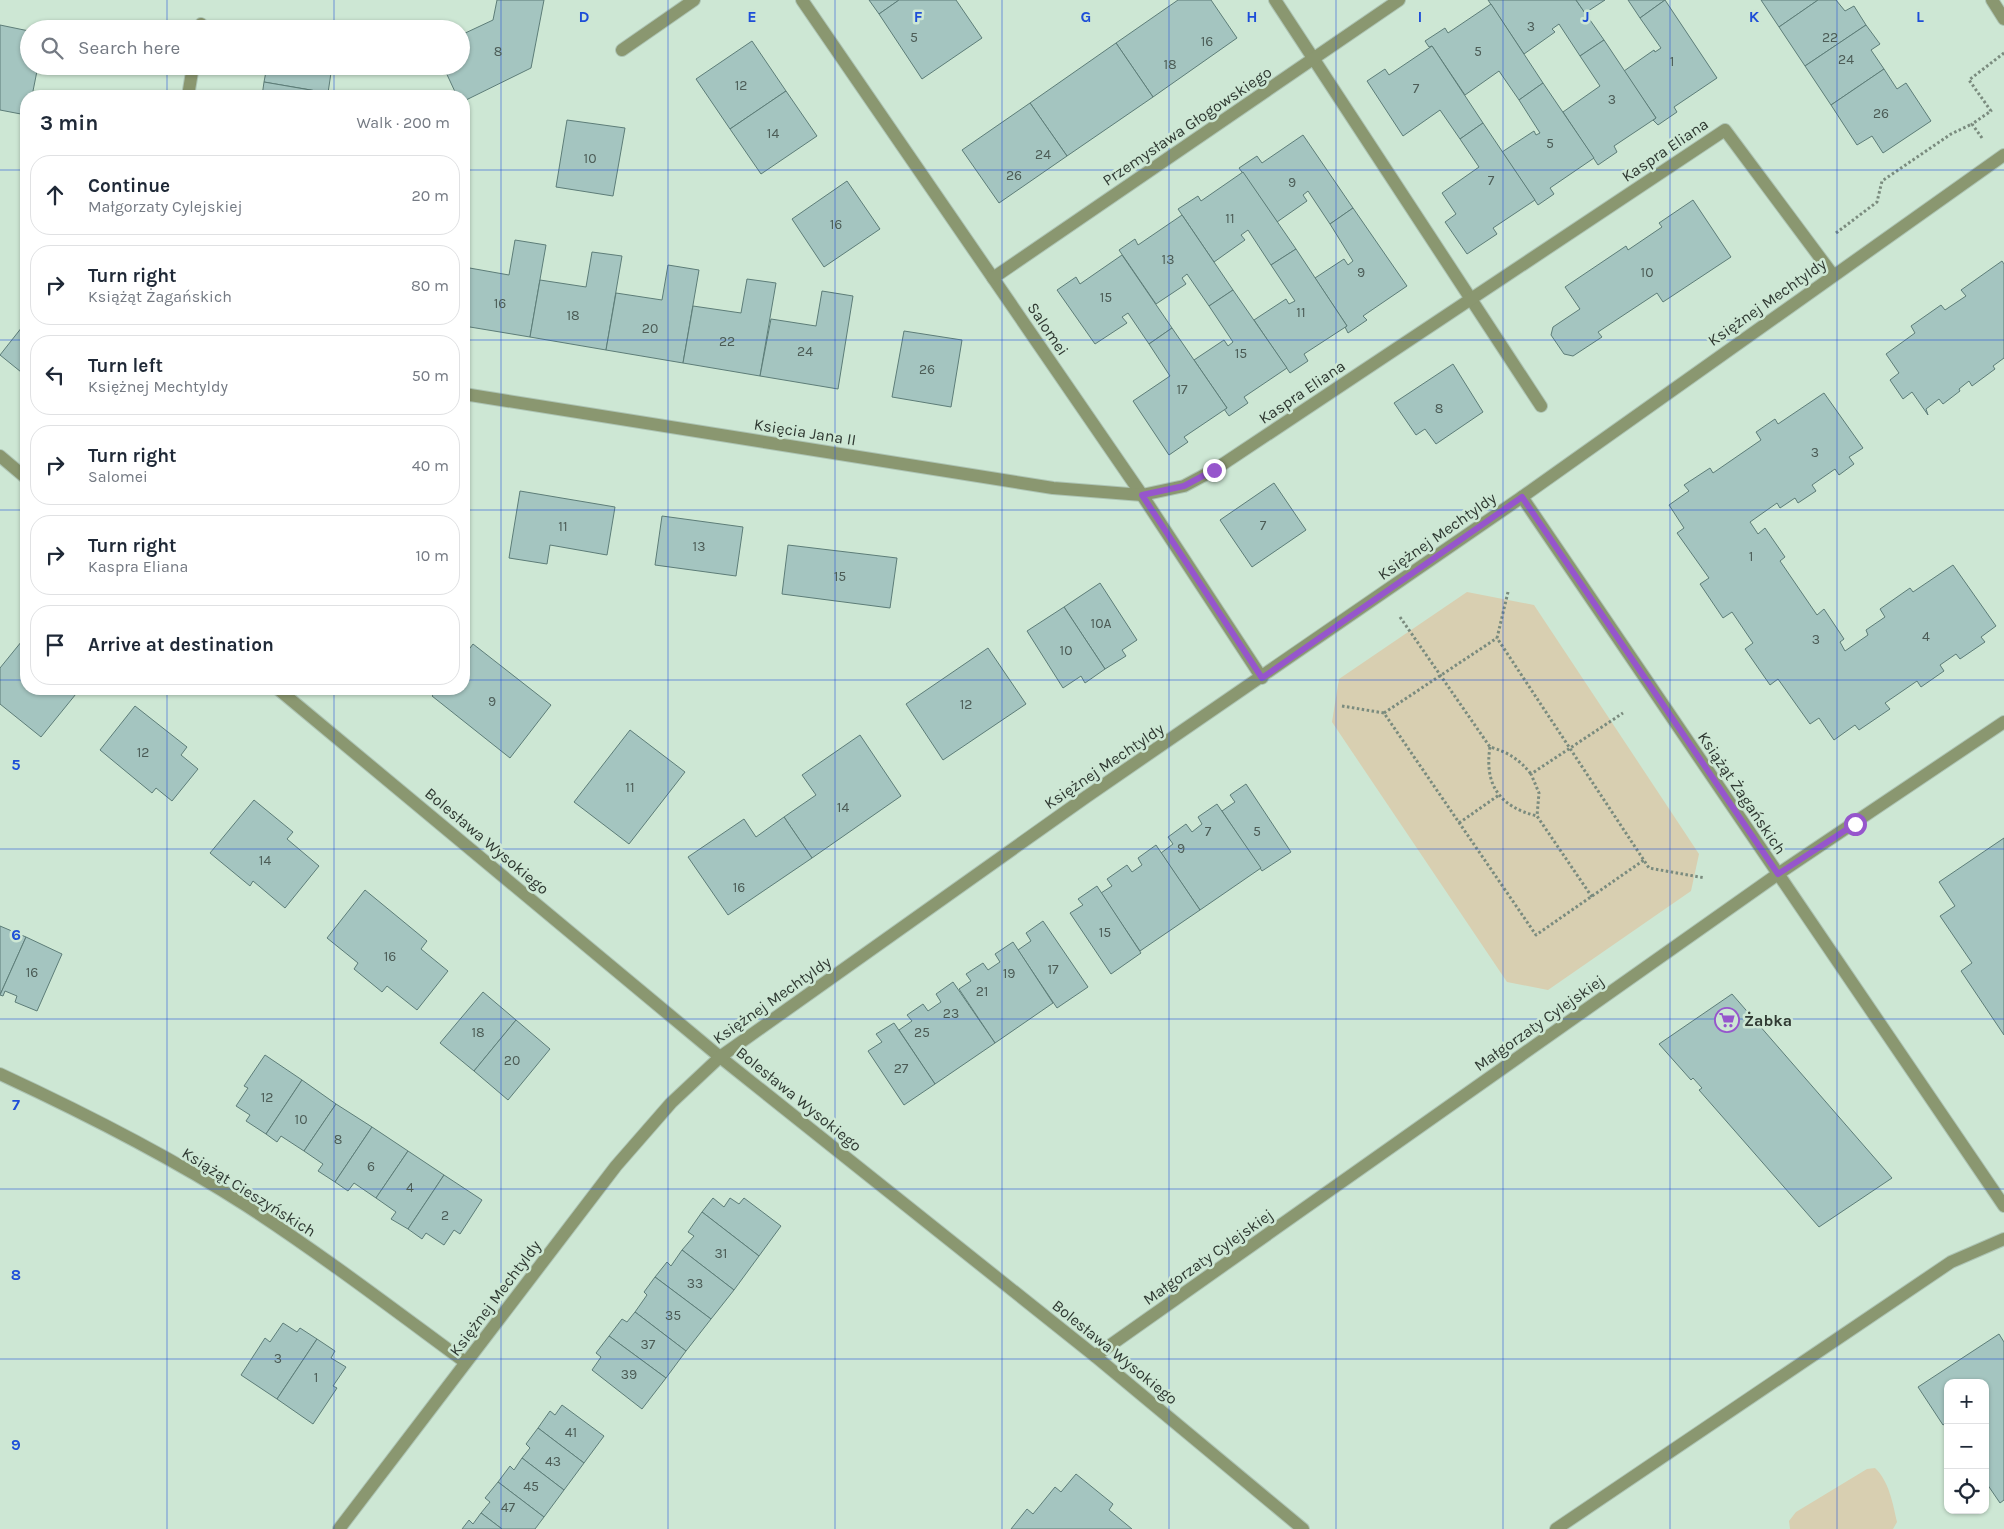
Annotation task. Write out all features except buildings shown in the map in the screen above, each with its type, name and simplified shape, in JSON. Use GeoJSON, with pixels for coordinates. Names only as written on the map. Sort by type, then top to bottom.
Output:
{"type":"FeatureCollection","features":[{"type":"Feature","properties":{"kind":"street"},"geometry":{"type":"LineString","coordinates":[[622,50],[694,0]]}},
{"type":"Feature","properties":{"kind":"street","name":"Salomei"},"geometry":{"type":"LineString","coordinates":[[802,0],[1142,495],[1262,678]]}},
{"type":"Feature","properties":{"kind":"street"},"geometry":{"type":"LineString","coordinates":[[1275,0],[1315,58],[1541,406]]}},
{"type":"Feature","properties":{"kind":"street","name":"Przemysława Głogowskiego"},"geometry":{"type":"LineString","coordinates":[[993,278],[1400,0]]}},
{"type":"Feature","properties":{"kind":"street"},"geometry":{"type":"LineString","coordinates":[[1992,0],[2004,19]]}},
{"type":"Feature","properties":{"kind":"street"},"geometry":{"type":"LineString","coordinates":[[189,90],[192,75]]}},
{"type":"Feature","properties":{"kind":"street","name":"Kaspra Eliana"},"geometry":{"type":"LineString","coordinates":[[1142,495],[1184,486],[1214,470],[1725,130],[1833,276]]}},
{"type":"Feature","properties":{"kind":"street","name":"Księżnej Mechtyldy"},"geometry":{"type":"LineString","coordinates":[[339,1529],[616,1166],[671,1103],[720,1057],[1086,798],[1522,497],[2001,157]]}},
{"type":"Feature","properties":{"kind":"street","name":"Księcia Jana II"},"geometry":{"type":"LineString","coordinates":[[470,395],[1053,488],[1142,495]]}},
{"type":"Feature","properties":{"kind":"street"},"geometry":{"type":"LineString","coordinates":[[0,456],[20,473]]}},
{"type":"Feature","properties":{"kind":"street","name":"Książąt Żagańskich"},"geometry":{"type":"LineString","coordinates":[[1522,497],[2004,1206]]}},
{"type":"Feature","properties":{"kind":"street","name":"Bolesława Wysokiego"},"geometry":{"type":"LineString","coordinates":[[285,695],[720,1057],[1095,1356],[1303,1529]]}},
{"type":"Feature","properties":{"kind":"street","name":"Małgorzaty Cylejskiej"},"geometry":{"type":"LineString","coordinates":[[1095,1356],[1778,874],[2004,722]]}},
{"type":"Feature","properties":{"kind":"street","name":"Książąt Cieszyńskich"},"geometry":{"type":"LineString","coordinates":[[0,1074],[136,1143],[246,1206],[339,1270],[466,1362]]}},
{"type":"Feature","properties":{"kind":"street"},"geometry":{"type":"LineString","coordinates":[[1556,1529],[1951,1262],[2004,1239]]}},
{"type":"Feature","properties":{"kind":"path"},"geometry":{"type":"LineString","coordinates":[[1813,250],[1877,202],[1882,181],[1951,134],[1972,124],[1991,111],[1969,80],[2004,53]]}},
{"type":"Feature","properties":{"kind":"path"},"geometry":{"type":"LineString","coordinates":[[1972,124],[2001,157]]}},
{"type":"Feature","properties":{"kind":"path"},"geometry":{"type":"LineString","coordinates":[[1342,706],[1384,713],[1497,638],[1508,592]]}},
{"type":"Feature","properties":{"kind":"path"},"geometry":{"type":"LineString","coordinates":[[1400,617],[1490,747],[1510,755],[1524,765],[1531,774],[1539,793],[1537,816],[1592,897]]}},
{"type":"Feature","properties":{"kind":"path"},"geometry":{"type":"LineString","coordinates":[[1497,638],[1649,868],[1705,878]]}},
{"type":"Feature","properties":{"kind":"path"},"geometry":{"type":"LineString","coordinates":[[1384,713],[1536,935],[1644,860]]}},
{"type":"Feature","properties":{"kind":"path"},"geometry":{"type":"LineString","coordinates":[[1531,774],[1623,714]]}},
{"type":"Feature","properties":{"kind":"path"},"geometry":{"type":"LineString","coordinates":[[1490,747],[1487,767],[1496,792],[1519,811],[1537,816]]}},
{"type":"Feature","properties":{"kind":"path"},"geometry":{"type":"LineString","coordinates":[[1459,823],[1499,796]]}},
{"type":"Feature","properties":{"kind":"shaded area"},"geometry":{"type":"Polygon","coordinates":[[[1467,592],[1534,605],[1699,854],[1691,891],[1548,990],[1507,982],[1332,722],[1339,679],[1467,592]]]}},
{"type":"Feature","properties":{"kind":"shaded area"},"geometry":{"type":"Polygon","coordinates":[[[1875,1468],[1884,1479],[1892,1500],[1897,1522],[1893,1529],[1790,1529],[1789,1521],[1796,1512],[1867,1469],[1875,1468]]]}},
{"type":"Feature","properties":{"kind":"place","name":"Żabka"},"geometry":{"type":"Point","coordinates":[1727,1020]}},
{"type":"Feature","properties":{"kind":"route"},"geometry":{"type":"LineString","coordinates":[[1214,470],[1184,486],[1142,495],[1262,678],[1522,497],[1778,874],[1855,824]]}}]}
